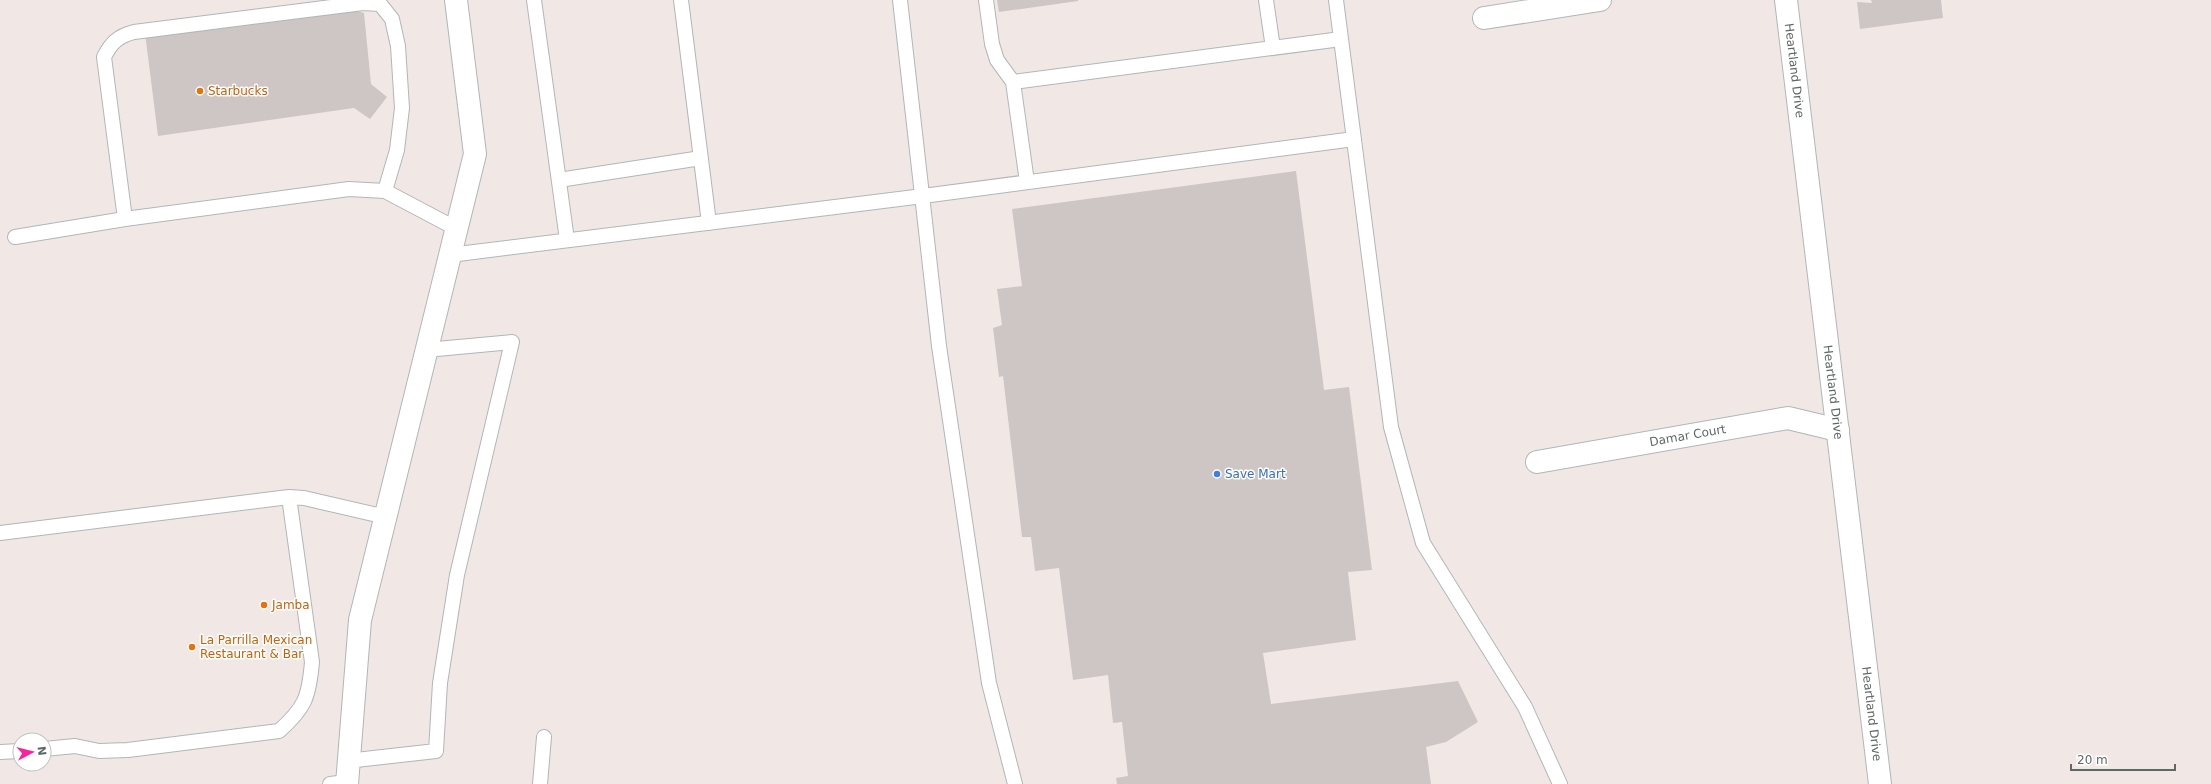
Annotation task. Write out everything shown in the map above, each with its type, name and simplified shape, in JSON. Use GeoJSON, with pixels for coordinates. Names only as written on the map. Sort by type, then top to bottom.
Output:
{"type":"FeatureCollection","features":[{"type":"Feature","properties":{"kind":"street"},"geometry":{"type":"LineString","coordinates":[[343,778],[360,620],[475,154],[456,0]]}},
{"type":"Feature","properties":{"kind":"street"},"geometry":{"type":"LineString","coordinates":[[1484,18],[1600,0]]}},
{"type":"Feature","properties":{"kind":"street","name":"Heartland Drive"},"geometry":{"type":"LineString","coordinates":[[1786,0],[1880,784]]}},
{"type":"Feature","properties":{"kind":"street","name":"Damar Court"},"geometry":{"type":"LineString","coordinates":[[1537,462],[1788,418],[1838,430]]}},
{"type":"Feature","properties":{"kind":"lane"},"geometry":{"type":"LineString","coordinates":[[534,0],[567,240]]}},
{"type":"Feature","properties":{"kind":"lane"},"geometry":{"type":"LineString","coordinates":[[681,0],[709,223]]}},
{"type":"Feature","properties":{"kind":"lane"},"geometry":{"type":"LineString","coordinates":[[900,0],[939,346],[990,683],[1015,784]]}},
{"type":"Feature","properties":{"kind":"lane"},"geometry":{"type":"LineString","coordinates":[[986,0],[992,44],[996,60],[1013,82],[1027,182]]}},
{"type":"Feature","properties":{"kind":"lane"},"geometry":{"type":"LineString","coordinates":[[1266,0],[1273,48]]}},
{"type":"Feature","properties":{"kind":"lane"},"geometry":{"type":"LineString","coordinates":[[1336,0],[1391,427],[1423,543],[1525,707],[1560,784]]}},
{"type":"Feature","properties":{"kind":"lane"},"geometry":{"type":"LineString","coordinates":[[125,219],[104,57],[110,45],[122,34],[363,3],[380,4],[392,19],[398,46],[402,108],[397,150],[385,191]]}},
{"type":"Feature","properties":{"kind":"lane"},"geometry":{"type":"LineString","coordinates":[[1013,82],[1341,38]]}},
{"type":"Feature","properties":{"kind":"lane"},"geometry":{"type":"LineString","coordinates":[[450,255],[1354,140]]}},
{"type":"Feature","properties":{"kind":"lane"},"geometry":{"type":"LineString","coordinates":[[559,180],[701,158]]}},
{"type":"Feature","properties":{"kind":"lane"},"geometry":{"type":"LineString","coordinates":[[15,237],[125,219],[349,189],[385,191],[457,229]]}},
{"type":"Feature","properties":{"kind":"lane"},"geometry":{"type":"LineString","coordinates":[[343,778],[436,751],[440,683],[457,575],[512,342],[426,350]]}},
{"type":"Feature","properties":{"kind":"lane"},"geometry":{"type":"LineString","coordinates":[[0,533],[289,497],[304,498],[386,517]]}},
{"type":"Feature","properties":{"kind":"lane"},"geometry":{"type":"LineString","coordinates":[[52,748],[75,746],[100,751],[128,750],[279,731],[297,715],[310,690],[312,662],[289,497]]}},
{"type":"Feature","properties":{"kind":"lane"},"geometry":{"type":"LineString","coordinates":[[540,784],[544,737]]}},
{"type":"Feature","properties":{"kind":"lane"},"geometry":{"type":"LineString","coordinates":[[0,752],[12,751]]}},
{"type":"Feature","properties":{"kind":"building"},"geometry":{"type":"Polygon","coordinates":[[[997,0],[1078,0],[1078,1],[999,12],[997,0]]]}},
{"type":"Feature","properties":{"kind":"building"},"geometry":{"type":"Polygon","coordinates":[[[1871,0],[1941,0],[1943,18],[1860,29],[1857,2],[1872,3],[1871,0]]]}},
{"type":"Feature","properties":{"kind":"building"},"geometry":{"type":"Polygon","coordinates":[[[345,7],[364,13],[371,84],[387,97],[370,119],[354,108],[158,136],[145,33],[345,7]]]}},
{"type":"Feature","properties":{"kind":"building"},"geometry":{"type":"Polygon","coordinates":[[[1296,171],[1324,390],[1349,387],[1372,570],[1348,572],[1356,640],[1263,653],[1271,704],[1458,681],[1478,722],[1446,742],[1426,747],[1431,784],[1117,784],[1116,778],[1128,776],[1122,722],[1113,723],[1108,675],[1073,680],[1059,568],[1035,571],[1031,537],[1022,537],[1003,376],[999,377],[993,328],[1002,325],[997,289],[1022,286],[1012,209],[1296,171]]]}},
{"type":"Feature","properties":{"kind":"place","name":"Starbucks"},"geometry":{"type":"Point","coordinates":[200,91]}},
{"type":"Feature","properties":{"kind":"place","name":"Save Mart"},"geometry":{"type":"Point","coordinates":[1217,474]}},
{"type":"Feature","properties":{"kind":"place","name":"Jamba"},"geometry":{"type":"Point","coordinates":[264,605]}},
{"type":"Feature","properties":{"kind":"place","name":"La Parrilla Mexican Restaurant & Bar"},"geometry":{"type":"Point","coordinates":[192,647]}}]}
